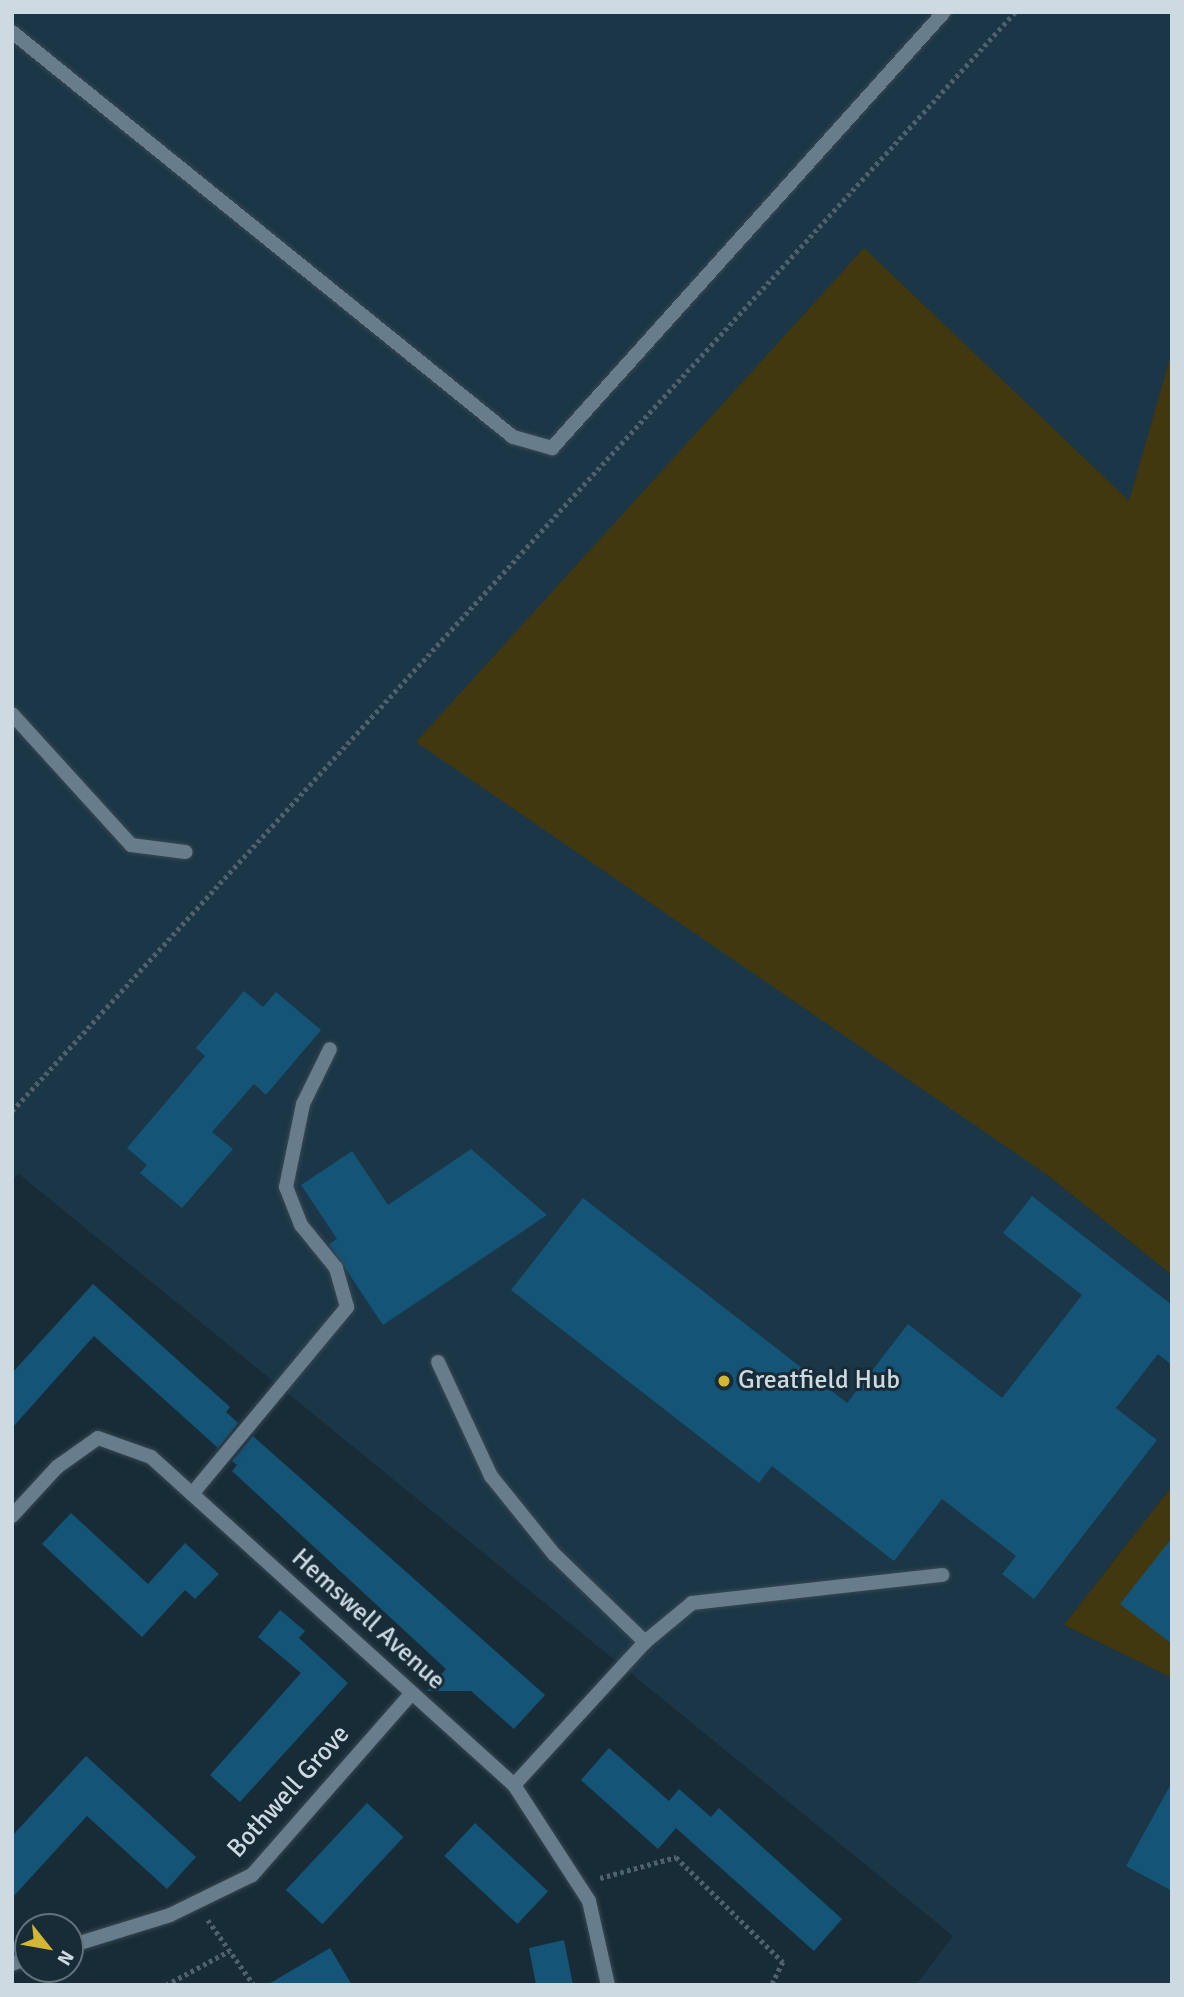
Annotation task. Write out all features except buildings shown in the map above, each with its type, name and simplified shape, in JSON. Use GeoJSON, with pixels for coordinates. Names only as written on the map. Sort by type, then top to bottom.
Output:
{"type":"FeatureCollection","features":[{"type":"Feature","properties":{"kind":"street"},"geometry":{"type":"LineString","coordinates":[[12,32],[513,437],[552,448],[944,12]]}},
{"type":"Feature","properties":{"kind":"street"},"geometry":{"type":"LineString","coordinates":[[12,714],[131,845],[186,852]]}},
{"type":"Feature","properties":{"kind":"street"},"geometry":{"type":"LineString","coordinates":[[192,1494],[347,1307],[336,1268],[301,1225],[286,1187],[303,1104],[330,1049]]}},
{"type":"Feature","properties":{"kind":"street"},"geometry":{"type":"LineString","coordinates":[[438,1362],[491,1476],[554,1554],[645,1642]]}},
{"type":"Feature","properties":{"kind":"street","name":"Hemswell Avenue"},"geometry":{"type":"LineString","coordinates":[[12,1516],[57,1467],[98,1438],[151,1458],[514,1785],[580,1884],[608,1985]]}},
{"type":"Feature","properties":{"kind":"street"},"geometry":{"type":"LineString","coordinates":[[514,1785],[645,1642],[692,1603],[942,1575]]}},
{"type":"Feature","properties":{"kind":"street","name":"Bothwell Grove"},"geometry":{"type":"LineString","coordinates":[[84,1941],[195,1903],[252,1875],[412,1693]]}},
{"type":"Feature","properties":{"kind":"path"},"geometry":{"type":"LineString","coordinates":[[12,1111],[1015,12]]}},
{"type":"Feature","properties":{"kind":"path"},"geometry":{"type":"LineString","coordinates":[[580,1884],[676,1857],[783,1962],[772,1985]]}},
{"type":"Feature","properties":{"kind":"path"},"geometry":{"type":"LineString","coordinates":[[195,1903],[254,1985]]}},
{"type":"Feature","properties":{"kind":"path"},"geometry":{"type":"LineString","coordinates":[[166,1985],[229,1951]]}},
{"type":"Feature","properties":{"kind":"shaded area"},"geometry":{"type":"Polygon","coordinates":[[[12,12],[1172,12],[1172,542],[1046,1174],[1172,1275],[1172,1486],[1064,1625],[1172,1678],[1172,1985],[916,1985],[953,1936],[19,1174],[12,1180],[12,12]]]}},
{"type":"Feature","properties":{"kind":"shaded area"},"geometry":{"type":"Polygon","coordinates":[[[864,248],[1129,501],[1172,351],[1172,1275],[1046,1174],[416,742],[864,248]]]}},
{"type":"Feature","properties":{"kind":"shaded area"},"geometry":{"type":"Polygon","coordinates":[[[1172,1486],[1172,1678],[1064,1625],[1172,1486]]]}},
{"type":"Feature","properties":{"kind":"place","name":"Greatfield Hub"},"geometry":{"type":"Point","coordinates":[724,1381]}}]}
